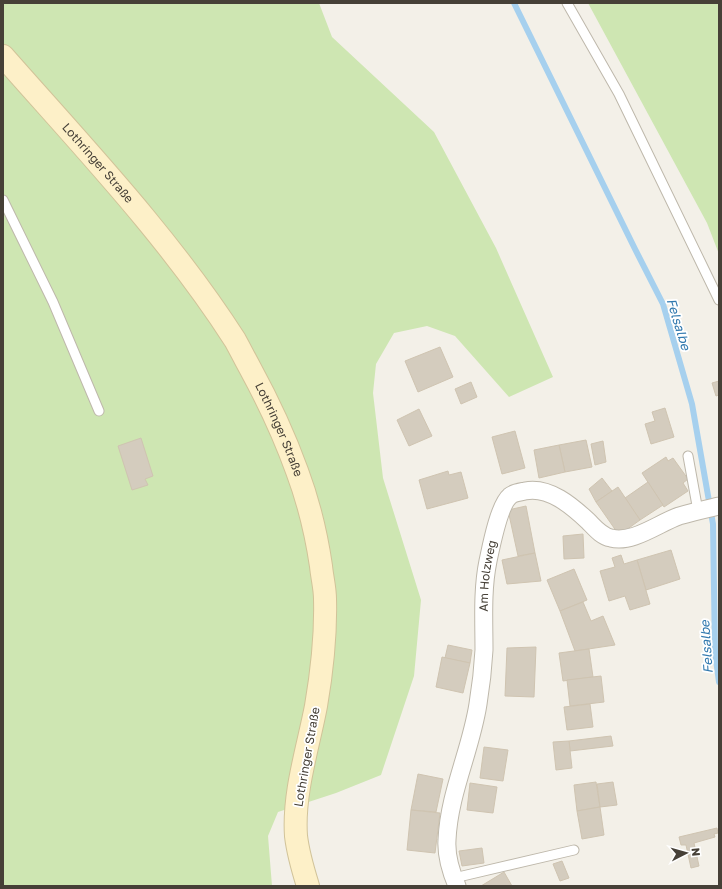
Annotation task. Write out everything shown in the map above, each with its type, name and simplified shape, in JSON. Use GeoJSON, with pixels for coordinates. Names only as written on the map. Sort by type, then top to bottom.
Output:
{"type":"FeatureCollection","features":[{"type":"Feature","properties":{"kind":"main road","name":"Lothringer Straße"},"geometry":{"type":"LineString","coordinates":[[3,56],[113,181],[198,286],[235,341],[264,395],[289,449],[308,501],[318,547],[325,597],[324,651],[316,706],[302,774],[297,809],[296,836],[303,872],[308,886]]}},
{"type":"Feature","properties":{"kind":"street","name":"Am Holzweg"},"geometry":{"type":"LineString","coordinates":[[455,882],[449,862],[446,841],[449,821],[478,706],[484,652],[484,604],[487,565],[495,529],[502,508],[509,496],[528,490],[538,490],[548,494],[562,500],[577,511],[602,534],[609,538],[616,539],[624,539],[635,536],[678,516],[719,506]]}},
{"type":"Feature","properties":{"kind":"lane"},"geometry":{"type":"LineString","coordinates":[[567,3],[619,94],[719,300]]}},
{"type":"Feature","properties":{"kind":"lane"},"geometry":{"type":"LineString","coordinates":[[3,200],[53,302],[99,411]]}},
{"type":"Feature","properties":{"kind":"lane"},"geometry":{"type":"LineString","coordinates":[[688,456],[700,510]]}},
{"type":"Feature","properties":{"kind":"lane"},"geometry":{"type":"LineString","coordinates":[[455,882],[574,850]]}},
{"type":"Feature","properties":{"kind":"green space"},"geometry":{"type":"Polygon","coordinates":[[[3,3],[319,3],[332,37],[434,132],[496,248],[553,377],[509,397],[455,336],[427,326],[394,333],[376,364],[373,393],[383,478],[421,600],[414,676],[381,775],[336,793],[278,812],[268,836],[272,886],[3,886],[3,3]]]}},
{"type":"Feature","properties":{"kind":"green space"},"geometry":{"type":"Polygon","coordinates":[[[588,3],[719,3],[719,254],[707,223],[588,3]]]}},
{"type":"Feature","properties":{"kind":"building"},"geometry":{"type":"Polygon","coordinates":[[[440,347],[453,377],[418,392],[405,361],[440,347]]]}},
{"type":"Feature","properties":{"kind":"building"},"geometry":{"type":"Polygon","coordinates":[[[719,381],[719,395],[716,396],[712,383],[719,381]]]}},
{"type":"Feature","properties":{"kind":"building"},"geometry":{"type":"Polygon","coordinates":[[[471,382],[477,397],[461,404],[455,389],[471,382]]]}},
{"type":"Feature","properties":{"kind":"building"},"geometry":{"type":"Polygon","coordinates":[[[665,408],[674,437],[651,444],[645,424],[655,421],[652,412],[665,408]]]}},
{"type":"Feature","properties":{"kind":"building"},"geometry":{"type":"Polygon","coordinates":[[[419,409],[432,436],[409,446],[397,420],[419,409]]]}},
{"type":"Feature","properties":{"kind":"building"},"geometry":{"type":"Polygon","coordinates":[[[515,431],[525,468],[502,474],[492,437],[515,431]]]}},
{"type":"Feature","properties":{"kind":"building"},"geometry":{"type":"Polygon","coordinates":[[[141,438],[153,476],[145,479],[148,485],[132,490],[118,446],[141,438]]]}},
{"type":"Feature","properties":{"kind":"building"},"geometry":{"type":"Polygon","coordinates":[[[586,440],[592,467],[565,472],[559,445],[586,440]]]}},
{"type":"Feature","properties":{"kind":"building"},"geometry":{"type":"Polygon","coordinates":[[[603,441],[606,462],[595,465],[591,444],[603,441]]]}},
{"type":"Feature","properties":{"kind":"building"},"geometry":{"type":"Polygon","coordinates":[[[559,445],[565,472],[539,478],[534,450],[559,445]]]}},
{"type":"Feature","properties":{"kind":"building"},"geometry":{"type":"Polygon","coordinates":[[[666,457],[668,461],[673,458],[688,479],[683,483],[688,491],[664,507],[642,473],[666,457]]]}},
{"type":"Feature","properties":{"kind":"building"},"geometry":{"type":"Polygon","coordinates":[[[448,471],[449,475],[461,472],[468,498],[427,509],[419,480],[448,471]]]}},
{"type":"Feature","properties":{"kind":"building"},"geometry":{"type":"Polygon","coordinates":[[[602,478],[612,491],[596,502],[589,489],[602,478]]]}},
{"type":"Feature","properties":{"kind":"building"},"geometry":{"type":"Polygon","coordinates":[[[648,482],[663,505],[640,520],[625,498],[648,482]]]}},
{"type":"Feature","properties":{"kind":"building"},"geometry":{"type":"Polygon","coordinates":[[[618,487],[640,520],[619,535],[596,502],[618,487]]]}},
{"type":"Feature","properties":{"kind":"building"},"geometry":{"type":"Polygon","coordinates":[[[526,506],[535,553],[518,556],[508,510],[526,506]]]}},
{"type":"Feature","properties":{"kind":"building"},"geometry":{"type":"Polygon","coordinates":[[[583,534],[584,558],[564,559],[563,536],[583,534]]]}},
{"type":"Feature","properties":{"kind":"building"},"geometry":{"type":"Polygon","coordinates":[[[671,550],[680,579],[646,590],[637,560],[671,550]]]}},
{"type":"Feature","properties":{"kind":"building"},"geometry":{"type":"Polygon","coordinates":[[[535,553],[541,581],[507,584],[502,560],[535,553]]]}},
{"type":"Feature","properties":{"kind":"building"},"geometry":{"type":"Polygon","coordinates":[[[621,555],[624,564],[637,560],[650,604],[630,610],[625,596],[609,601],[600,571],[615,567],[612,558],[621,555]]]}},
{"type":"Feature","properties":{"kind":"building"},"geometry":{"type":"Polygon","coordinates":[[[574,569],[587,600],[560,611],[547,580],[574,569]]]}},
{"type":"Feature","properties":{"kind":"building"},"geometry":{"type":"Polygon","coordinates":[[[583,602],[591,621],[603,616],[615,645],[575,651],[560,611],[583,602]]]}},
{"type":"Feature","properties":{"kind":"building"},"geometry":{"type":"Polygon","coordinates":[[[448,645],[472,650],[470,663],[445,658],[448,645]]]}},
{"type":"Feature","properties":{"kind":"building"},"geometry":{"type":"Polygon","coordinates":[[[536,647],[534,697],[505,696],[507,648],[536,647]]]}},
{"type":"Feature","properties":{"kind":"building"},"geometry":{"type":"Polygon","coordinates":[[[589,649],[593,677],[563,681],[559,653],[589,649]]]}},
{"type":"Feature","properties":{"kind":"building"},"geometry":{"type":"Polygon","coordinates":[[[442,657],[470,663],[463,693],[436,687],[442,657]]]}},
{"type":"Feature","properties":{"kind":"building"},"geometry":{"type":"Polygon","coordinates":[[[601,676],[604,702],[570,706],[567,680],[601,676]]]}},
{"type":"Feature","properties":{"kind":"building"},"geometry":{"type":"Polygon","coordinates":[[[590,704],[593,727],[567,730],[564,707],[590,704]]]}},
{"type":"Feature","properties":{"kind":"building"},"geometry":{"type":"Polygon","coordinates":[[[611,736],[613,746],[570,751],[569,741],[611,736]]]}},
{"type":"Feature","properties":{"kind":"building"},"geometry":{"type":"Polygon","coordinates":[[[569,741],[572,768],[556,770],[553,742],[569,741]]]}},
{"type":"Feature","properties":{"kind":"building"},"geometry":{"type":"Polygon","coordinates":[[[484,747],[508,750],[503,781],[480,778],[484,747]]]}},
{"type":"Feature","properties":{"kind":"building"},"geometry":{"type":"Polygon","coordinates":[[[418,774],[443,779],[436,812],[411,810],[418,774]]]}},
{"type":"Feature","properties":{"kind":"building"},"geometry":{"type":"Polygon","coordinates":[[[596,782],[600,807],[577,811],[574,785],[596,782]]]}},
{"type":"Feature","properties":{"kind":"building"},"geometry":{"type":"Polygon","coordinates":[[[613,782],[617,805],[600,807],[597,784],[613,782]]]}},
{"type":"Feature","properties":{"kind":"building"},"geometry":{"type":"Polygon","coordinates":[[[470,783],[497,787],[493,813],[467,810],[470,783]]]}},
{"type":"Feature","properties":{"kind":"building"},"geometry":{"type":"Polygon","coordinates":[[[600,807],[604,835],[582,839],[577,811],[600,807]]]}},
{"type":"Feature","properties":{"kind":"building"},"geometry":{"type":"Polygon","coordinates":[[[411,810],[440,813],[435,853],[407,850],[411,810]]]}},
{"type":"Feature","properties":{"kind":"building"},"geometry":{"type":"Polygon","coordinates":[[[717,828],[718,833],[714,834],[715,837],[694,843],[699,866],[691,868],[686,845],[681,845],[679,837],[717,828]]]}},
{"type":"Feature","properties":{"kind":"building"},"geometry":{"type":"Polygon","coordinates":[[[482,848],[484,863],[462,866],[459,851],[482,848]]]}},
{"type":"Feature","properties":{"kind":"building"},"geometry":{"type":"Polygon","coordinates":[[[562,861],[569,878],[560,881],[553,864],[562,861]]]}},
{"type":"Feature","properties":{"kind":"building"},"geometry":{"type":"Polygon","coordinates":[[[504,872],[512,886],[481,886],[504,872]]]}},
{"type":"Feature","properties":{"kind":"waterway","name":"Felsalbe"},"geometry":{"type":"LineString","coordinates":[[514,3],[663,304],[692,404],[713,524],[715,652],[719,682]]}}]}
